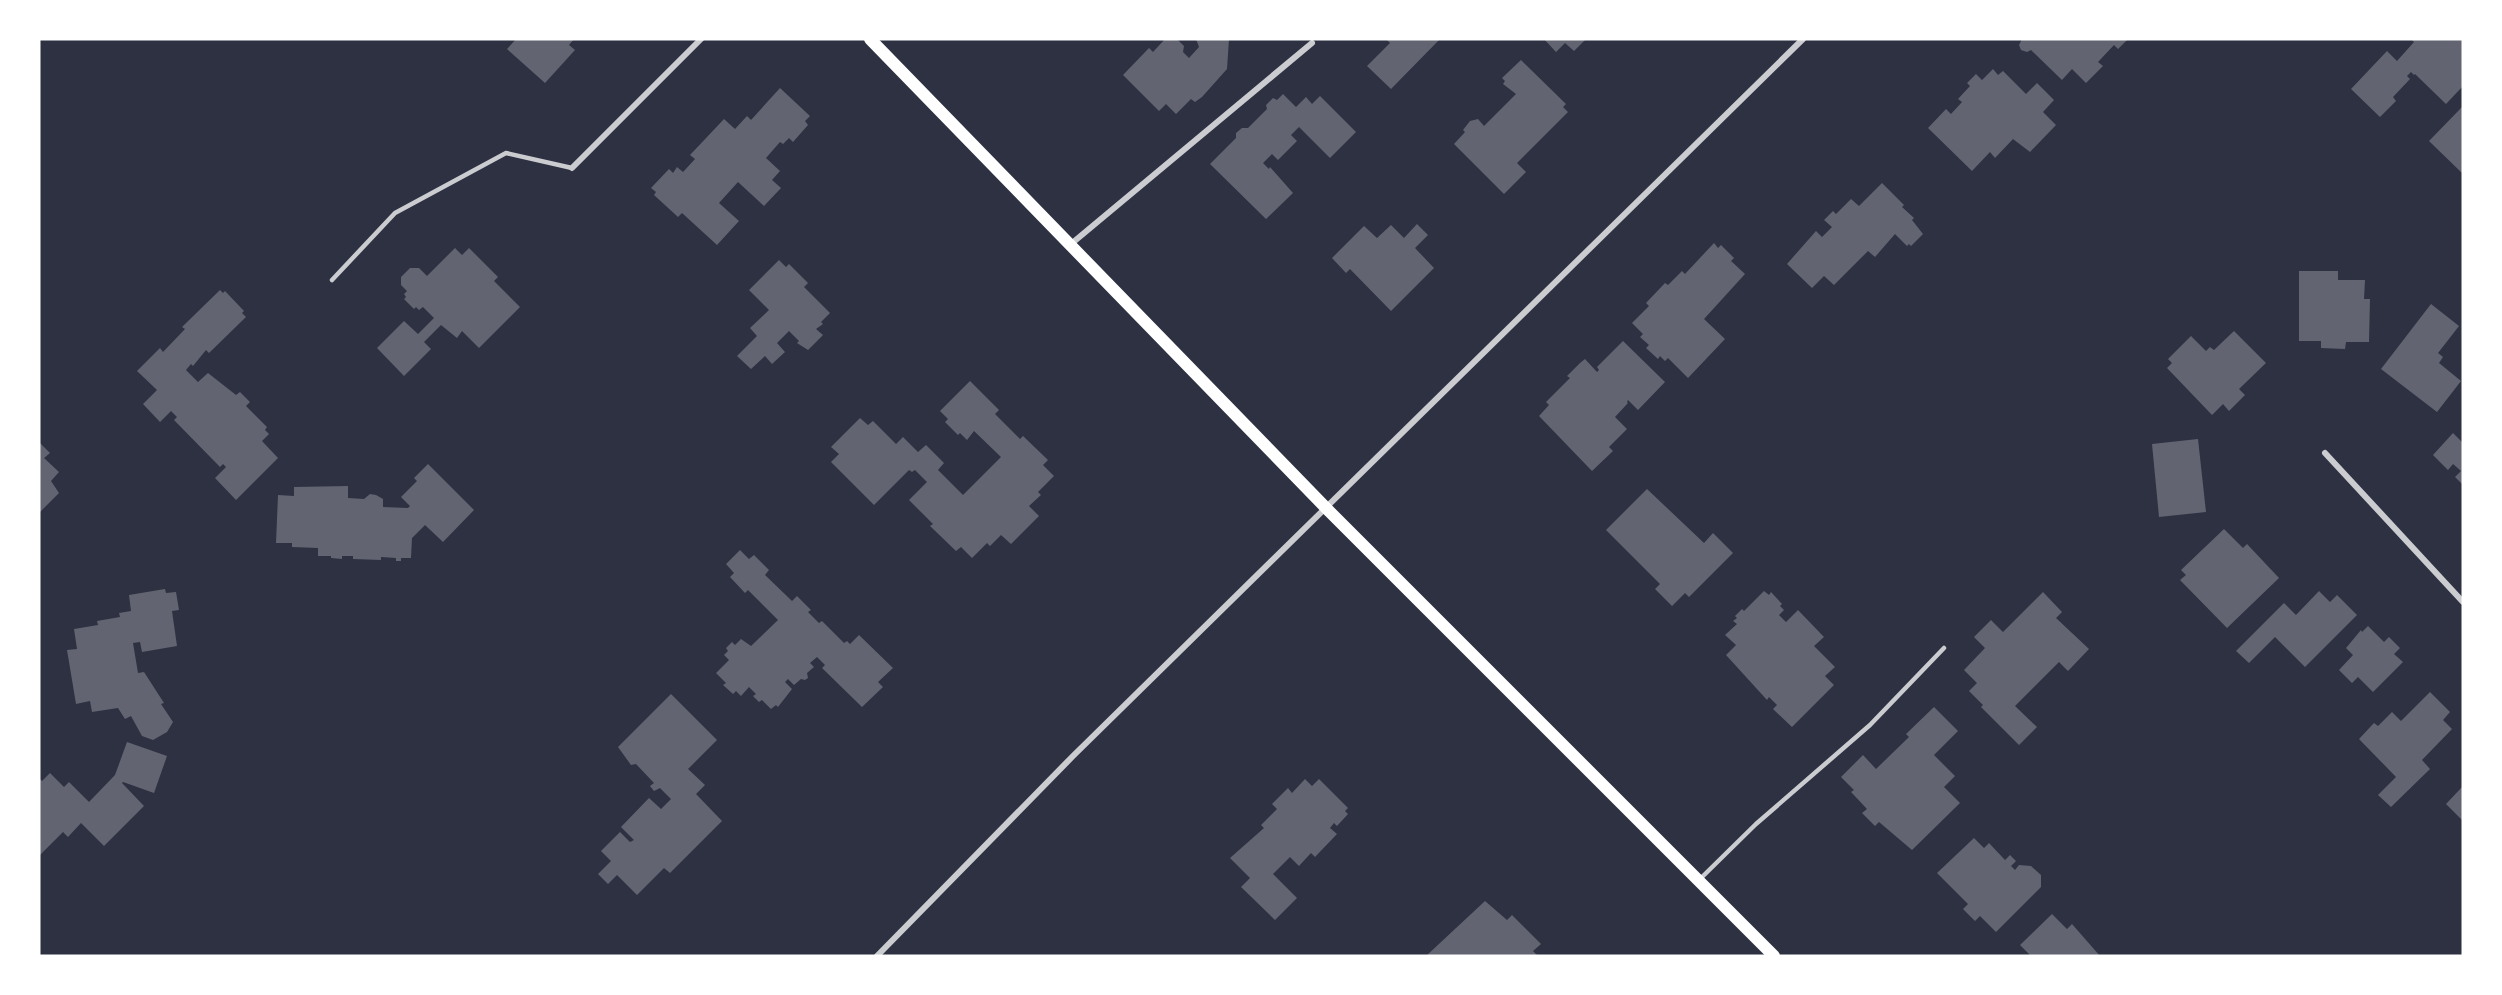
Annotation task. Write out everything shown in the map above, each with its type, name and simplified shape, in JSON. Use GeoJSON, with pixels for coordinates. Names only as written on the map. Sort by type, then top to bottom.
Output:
{"type":"FeatureCollection","features":[{"type":"Feature","properties":{"kind":"main road"},"geometry":{"type":"LineString","coordinates":[[870,39],[1326,508],[1774,956]]}},
{"type":"Feature","properties":{"kind":"street"},"geometry":{"type":"LineString","coordinates":[[573,168],[701,39]]}},
{"type":"Feature","properties":{"kind":"street"},"geometry":{"type":"LineString","coordinates":[[877,956],[1024,806],[1803,39]]}},
{"type":"Feature","properties":{"kind":"street"},"geometry":{"type":"LineString","coordinates":[[1071,244],[1312,43]]}},
{"type":"Feature","properties":{"kind":"street"},"geometry":{"type":"LineString","coordinates":[[2325,453],[2463,602]]}},
{"type":"Feature","properties":{"kind":"lane"},"geometry":{"type":"LineString","coordinates":[[332,280],[395,213],[506,153],[573,168]]}},
{"type":"Feature","properties":{"kind":"lane"},"geometry":{"type":"LineString","coordinates":[[1699,880],[1756,824],[1870,724],[1944,648]]}},
{"type":"Feature","properties":{"kind":"building"},"geometry":{"type":"Polygon","coordinates":[[[516,39],[574,39],[569,45],[575,50],[545,83],[507,49],[516,39]]]}},
{"type":"Feature","properties":{"kind":"building"},"geometry":{"type":"Polygon","coordinates":[[[1165,39],[1177,39],[1184,46],[1183,52],[1189,58],[1199,47],[1196,39],[1229,39],[1227,69],[1202,97],[1195,102],[1191,99],[1176,114],[1166,104],[1159,111],[1123,75],[1149,48],[1153,52],[1165,39]]]}},
{"type":"Feature","properties":{"kind":"building"},"geometry":{"type":"Polygon","coordinates":[[[1386,39],[1440,39],[1391,89],[1367,66],[1390,43],[1386,39]]]}},
{"type":"Feature","properties":{"kind":"building"},"geometry":{"type":"Polygon","coordinates":[[[1544,39],[1586,39],[1574,51],[1565,43],[1556,52],[1544,39]]]}},
{"type":"Feature","properties":{"kind":"building"},"geometry":{"type":"Polygon","coordinates":[[[2022,39],[2128,39],[2118,49],[2114,45],[2098,62],[2103,66],[2086,83],[2072,69],[2062,80],[2031,50],[2027,52],[2021,50],[2019,45],[2022,39]]]}},
{"type":"Feature","properties":{"kind":"building"},"geometry":{"type":"Polygon","coordinates":[[[2411,39],[2463,39],[2463,86],[2446,104],[2411,72],[2407,76],[2410,79],[2393,97],[2396,101],[2380,117],[2351,89],[2387,51],[2397,61],[2414,42],[2411,39]]]}},
{"type":"Feature","properties":{"kind":"building"},"geometry":{"type":"Polygon","coordinates":[[[1521,60],[1566,104],[1563,107],[1568,112],[1517,163],[1526,172],[1504,194],[1454,144],[1465,132],[1463,130],[1470,121],[1478,119],[1484,126],[1516,94],[1503,84],[1505,81],[1502,78],[1521,60]]]}},
{"type":"Feature","properties":{"kind":"building"},"geometry":{"type":"Polygon","coordinates":[[[1993,69],[1998,75],[2003,71],[2026,94],[2037,83],[2054,100],[2043,112],[2056,125],[2030,152],[2013,139],[1995,158],[1990,152],[1972,171],[1928,128],[1946,109],[1951,114],[1962,102],[1958,99],[1970,86],[1967,83],[1976,74],[1982,80],[1993,69]]]}},
{"type":"Feature","properties":{"kind":"building"},"geometry":{"type":"Polygon","coordinates":[[[780,88],[810,116],[805,121],[808,125],[793,142],[789,138],[783,144],[780,142],[766,158],[780,171],[772,180],[781,188],[764,206],[738,182],[719,203],[739,221],[717,245],[682,213],[678,217],[654,195],[656,192],[651,188],[669,169],[673,173],[677,167],[683,172],[695,159],[690,155],[724,119],[735,129],[747,116],[751,120],[780,88]]]}},
{"type":"Feature","properties":{"kind":"building"},"geometry":{"type":"Polygon","coordinates":[[[1283,94],[1296,107],[1306,97],[1312,104],[1320,96],[1356,132],[1330,158],[1299,127],[1291,135],[1297,141],[1278,160],[1272,154],[1263,163],[1269,169],[1270,167],[1293,193],[1266,219],[1210,164],[1236,138],[1236,133],[1242,128],[1248,128],[1267,109],[1266,105],[1273,98],[1277,100],[1283,94]]]}},
{"type":"Feature","properties":{"kind":"building"},"geometry":{"type":"Polygon","coordinates":[[[2463,106],[2463,174],[2429,141],[2463,106]]]}},
{"type":"Feature","properties":{"kind":"building"},"geometry":{"type":"Polygon","coordinates":[[[1882,183],[1904,205],[1902,207],[1914,218],[1912,220],[1923,234],[1911,246],[1909,244],[1907,246],[1895,234],[1875,257],[1868,251],[1834,285],[1824,276],[1812,288],[1787,264],[1816,231],[1822,237],[1832,227],[1824,220],[1833,211],[1836,214],[1851,199],[1859,206],[1882,183]]]}},
{"type":"Feature","properties":{"kind":"building"},"geometry":{"type":"Polygon","coordinates":[[[1417,224],[1428,235],[1415,248],[1434,268],[1391,311],[1350,269],[1346,273],[1332,258],[1364,226],[1377,238],[1391,225],[1404,238],[1417,224]]]}},
{"type":"Feature","properties":{"kind":"building"},"geometry":{"type":"Polygon","coordinates":[[[1714,243],[1718,248],[1721,245],[1734,258],[1731,261],[1745,274],[1704,319],[1725,339],[1688,378],[1668,358],[1665,361],[1660,356],[1658,359],[1646,348],[1649,345],[1640,337],[1643,334],[1632,323],[1649,306],[1646,303],[1665,283],[1668,285],[1682,271],[1685,274],[1714,243]]]}},
{"type":"Feature","properties":{"kind":"building"},"geometry":{"type":"Polygon","coordinates":[[[455,248],[462,255],[469,248],[498,277],[494,281],[520,307],[479,348],[462,331],[457,338],[441,325],[424,342],[431,349],[404,376],[377,348],[404,321],[418,334],[434,318],[423,307],[419,310],[416,307],[414,309],[404,299],[407,291],[401,285],[401,277],[410,268],[419,268],[427,276],[455,248]]]}},
{"type":"Feature","properties":{"kind":"building"},"geometry":{"type":"Polygon","coordinates":[[[779,260],[786,267],[789,264],[808,283],[804,287],[830,313],[821,322],[823,324],[816,329],[823,335],[808,350],[797,343],[799,341],[789,331],[777,343],[785,352],[772,364],[765,356],[751,369],[737,356],[757,336],[750,328],[769,310],[749,290],[779,260]]]}},
{"type":"Feature","properties":{"kind":"building"},"geometry":{"type":"Polygon","coordinates":[[[2299,271],[2338,271],[2338,280],[2365,280],[2364,299],[2370,299],[2369,342],[2346,342],[2345,349],[2321,348],[2321,341],[2299,341],[2299,271]]]}},
{"type":"Feature","properties":{"kind":"building"},"geometry":{"type":"Polygon","coordinates":[[[220,290],[223,293],[225,291],[244,311],[242,313],[246,317],[209,353],[206,350],[193,366],[191,364],[186,370],[198,382],[208,373],[236,395],[240,392],[250,402],[246,406],[267,427],[265,430],[269,434],[262,441],[278,458],[236,500],[215,478],[226,467],[223,464],[220,467],[174,420],[177,417],[171,411],[160,422],[143,404],[157,390],[137,371],[160,348],[163,352],[185,329],[182,327],[220,290]]]}},
{"type":"Feature","properties":{"kind":"building"},"geometry":{"type":"Polygon","coordinates":[[[2431,304],[2459,326],[2438,353],[2443,357],[2439,363],[2461,381],[2437,412],[2381,369],[2431,304]]]}},
{"type":"Feature","properties":{"kind":"building"},"geometry":{"type":"Polygon","coordinates":[[[2234,331],[2266,363],[2239,389],[2245,395],[2229,411],[2223,404],[2212,415],[2167,368],[2172,363],[2168,359],[2191,336],[2206,351],[2210,347],[2214,350],[2234,331]]]}},
{"type":"Feature","properties":{"kind":"building"},"geometry":{"type":"Polygon","coordinates":[[[1623,341],[1665,382],[1638,410],[1628,400],[1628,403],[1615,417],[1627,429],[1609,447],[1613,451],[1592,471],[1539,416],[1549,405],[1546,402],[1570,378],[1567,376],[1580,363],[1585,359],[1597,372],[1599,370],[1597,367],[1623,341]]]}},
{"type":"Feature","properties":{"kind":"building"},"geometry":{"type":"Polygon","coordinates":[[[970,381],[999,410],[995,414],[1020,439],[1023,436],[1048,460],[1043,465],[1054,476],[1038,492],[1041,495],[1029,506],[1039,516],[1011,544],[1001,535],[990,546],[987,543],[972,558],[961,547],[956,551],[930,526],[933,524],[909,500],[927,482],[915,470],[912,472],[909,470],[874,505],[831,462],[839,454],[831,447],[860,418],[868,425],[873,421],[896,444],[903,437],[918,452],[926,445],[944,463],[938,470],[963,495],[1001,457],[974,431],[967,440],[960,433],[958,435],[945,422],[948,419],[940,411],[970,381]]]}},
{"type":"Feature","properties":{"kind":"building"},"geometry":{"type":"Polygon","coordinates":[[[2453,433],[2463,443],[2463,485],[2455,477],[2461,471],[2453,464],[2448,470],[2433,455],[2453,433]]]}},
{"type":"Feature","properties":{"kind":"building"},"geometry":{"type":"Polygon","coordinates":[[[2198,439],[2206,512],[2159,517],[2152,444],[2198,439]]]}},
{"type":"Feature","properties":{"kind":"building"},"geometry":{"type":"Polygon","coordinates":[[[39,442],[50,453],[44,458],[59,472],[51,481],[59,493],[39,513],[39,442]]]}},
{"type":"Feature","properties":{"kind":"building"},"geometry":{"type":"Polygon","coordinates":[[[428,464],[474,510],[443,542],[425,525],[412,538],[411,558],[401,558],[401,561],[396,561],[396,558],[381,557],[381,560],[353,559],[353,556],[342,556],[342,559],[331,558],[331,556],[318,556],[318,548],[292,547],[292,543],[276,543],[278,495],[294,496],[294,487],[348,486],[348,498],[364,499],[370,494],[376,495],[383,499],[383,507],[408,508],[410,506],[401,497],[417,481],[414,478],[428,464]]]}},
{"type":"Feature","properties":{"kind":"building"},"geometry":{"type":"Polygon","coordinates":[[[1647,489],[1704,543],[1713,533],[1733,553],[1689,597],[1685,593],[1672,606],[1655,589],[1660,584],[1606,530],[1647,489]]]}},
{"type":"Feature","properties":{"kind":"building"},"geometry":{"type":"Polygon","coordinates":[[[2224,529],[2243,548],[2247,544],[2279,578],[2227,628],[2180,580],[2186,575],[2181,570],[2224,529]]]}},
{"type":"Feature","properties":{"kind":"building"},"geometry":{"type":"Polygon","coordinates":[[[740,550],[749,559],[754,555],[769,570],[765,575],[792,601],[797,596],[811,610],[808,612],[819,623],[822,621],[844,643],[847,641],[850,644],[859,635],[893,668],[878,682],[883,687],[862,707],[822,668],[825,665],[817,657],[810,663],[814,667],[807,673],[808,678],[801,679],[794,685],[788,679],[785,682],[792,689],[778,707],[776,705],[771,709],[762,700],[759,702],[753,696],[756,694],[749,687],[741,696],[736,691],[733,694],[723,685],[726,683],[716,673],[729,660],[724,655],[728,651],[726,648],[732,642],[735,645],[741,639],[751,646],[778,620],[748,590],[745,593],[730,577],[734,573],[726,564],[740,550]]]}},
{"type":"Feature","properties":{"kind":"building"},"geometry":{"type":"Polygon","coordinates":[[[165,589],[166,593],[176,592],[179,610],[172,611],[177,646],[142,652],[140,642],[133,643],[138,673],[144,672],[173,722],[167,732],[153,740],[142,736],[131,716],[125,719],[118,708],[92,712],[90,701],[76,704],[67,650],[77,649],[74,629],[98,625],[97,621],[120,617],[119,613],[131,611],[129,595],[165,589]]]}},
{"type":"Feature","properties":{"kind":"building"},"geometry":{"type":"Polygon","coordinates":[[[1764,591],[1769,595],[1771,592],[1782,604],[1780,606],[1784,610],[1779,615],[1786,622],[1798,610],[1824,637],[1814,646],[1835,667],[1825,676],[1834,685],[1792,727],[1773,709],[1777,705],[1769,697],[1767,700],[1726,655],[1736,645],[1725,635],[1737,624],[1733,621],[1737,618],[1735,616],[1742,609],[1744,611],[1764,591]]]}},
{"type":"Feature","properties":{"kind":"building"},"geometry":{"type":"Polygon","coordinates":[[[2319,591],[2330,602],[2337,595],[2357,615],[2305,667],[2275,637],[2249,663],[2236,651],[2284,603],[2296,615],[2319,591]]]}},
{"type":"Feature","properties":{"kind":"building"},"geometry":{"type":"Polygon","coordinates":[[[2043,592],[2062,612],[2056,618],[2089,649],[2068,671],[2059,662],[2015,706],[2037,727],[2019,745],[1981,707],[1983,705],[1969,691],[1977,683],[1964,670],[1985,648],[1974,637],[1991,620],[2003,632],[2043,592]]]}},
{"type":"Feature","properties":{"kind":"building"},"geometry":{"type":"Polygon","coordinates":[[[2368,626],[2384,642],[2389,637],[2400,648],[2394,654],[2403,662],[2373,692],[2358,677],[2352,683],[2339,670],[2353,655],[2346,648],[2361,630],[2362,632],[2368,626]]]}},
{"type":"Feature","properties":{"kind":"building"},"geometry":{"type":"Polygon","coordinates":[[[2430,692],[2450,712],[2443,720],[2452,729],[2422,760],[2430,769],[2391,807],[2378,795],[2396,777],[2359,739],[2374,723],[2378,726],[2392,712],[2401,721],[2430,692]]]}},
{"type":"Feature","properties":{"kind":"building"},"geometry":{"type":"Polygon","coordinates":[[[671,694],[717,740],[688,769],[705,785],[696,794],[722,821],[670,873],[664,868],[637,895],[617,875],[608,884],[598,874],[611,861],[601,851],[620,832],[630,842],[634,840],[621,827],[649,798],[661,809],[671,799],[660,788],[654,791],[650,786],[654,783],[636,764],[631,765],[618,747],[671,694]]]}},
{"type":"Feature","properties":{"kind":"building"},"geometry":{"type":"Polygon","coordinates":[[[1934,707],[1958,731],[1934,755],[1955,776],[1944,787],[1960,803],[1912,850],[1879,822],[1875,826],[1862,813],[1867,809],[1851,792],[1854,790],[1841,777],[1863,755],[1876,769],[1909,737],[1906,734],[1934,707]]]}},
{"type":"Feature","properties":{"kind":"building"},"geometry":{"type":"Polygon","coordinates":[[[127,742],[167,756],[154,793],[122,783],[144,806],[104,846],[81,823],[68,837],[63,832],[39,856],[39,778],[42,781],[50,773],[64,787],[69,782],[89,802],[115,775],[127,742]]]}},
{"type":"Feature","properties":{"kind":"building"},"geometry":{"type":"Polygon","coordinates":[[[1305,779],[1312,786],[1319,779],[1348,808],[1345,811],[1348,814],[1337,826],[1334,823],[1330,828],[1337,834],[1315,857],[1311,853],[1299,866],[1290,857],[1273,874],[1297,898],[1275,920],[1241,887],[1250,878],[1230,858],[1264,828],[1261,825],[1277,809],[1272,804],[1288,788],[1292,793],[1305,779]]]}},
{"type":"Feature","properties":{"kind":"building"},"geometry":{"type":"Polygon","coordinates":[[[2463,786],[2463,821],[2446,804],[2463,786]]]}},
{"type":"Feature","properties":{"kind":"building"},"geometry":{"type":"Polygon","coordinates":[[[1974,838],[1984,848],[1989,843],[2005,860],[2010,855],[2016,861],[2011,866],[2015,870],[2019,865],[2031,866],[2041,875],[2041,887],[1996,932],[1980,916],[1975,921],[1963,909],[1968,904],[1937,873],[1974,838]]]}},
{"type":"Feature","properties":{"kind":"building"},"geometry":{"type":"Polygon","coordinates":[[[1485,901],[1507,920],[1512,915],[1541,944],[1533,951],[1538,956],[1426,956],[1485,901]]]}},
{"type":"Feature","properties":{"kind":"building"},"geometry":{"type":"Polygon","coordinates":[[[2052,914],[2067,929],[2072,924],[2100,956],[2031,956],[2020,945],[2052,914]]]}}]}
